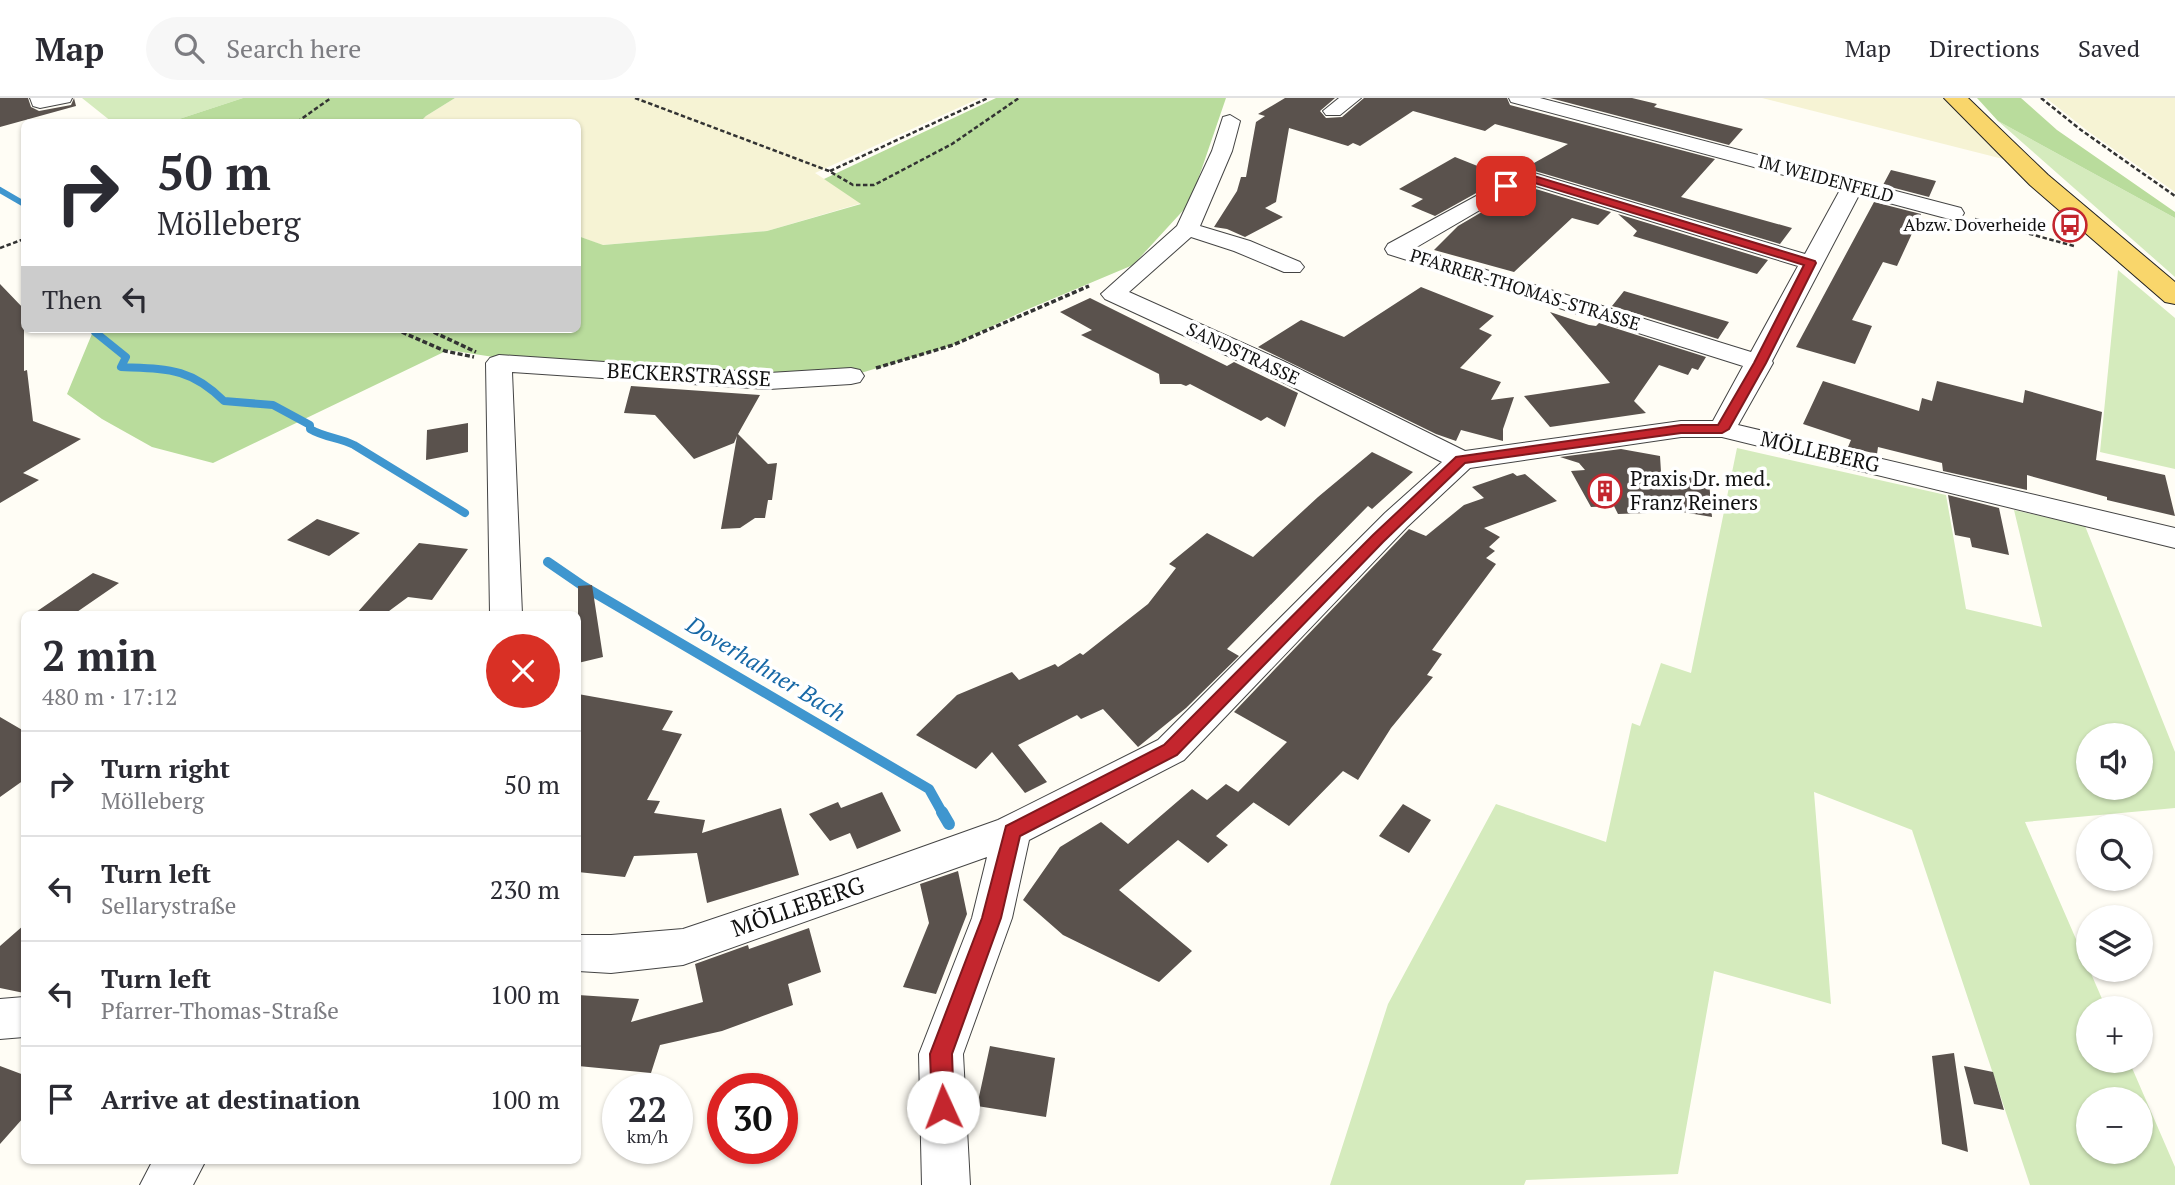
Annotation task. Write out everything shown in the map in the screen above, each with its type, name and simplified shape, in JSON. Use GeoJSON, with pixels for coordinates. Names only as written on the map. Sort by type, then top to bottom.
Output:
{"type":"FeatureCollection","features":[{"type":"Feature","properties":{"kind":"main road"},"geometry":{"type":"LineString","coordinates":[[1955,98],[2039,180],[2175,296]]}},
{"type":"Feature","properties":{"kind":"street"},"geometry":{"type":"LineString","coordinates":[[39,98],[40,102],[63,98]]}},
{"type":"Feature","properties":{"kind":"street"},"geometry":{"type":"LineString","coordinates":[[1333,111],[1352,98]]}},
{"type":"Feature","properties":{"kind":"street","name":"IM WEIDENFELD"},"geometry":{"type":"LineString","coordinates":[[1518,98],[1953,213]]}},
{"type":"Feature","properties":{"kind":"street"},"geometry":{"type":"LineString","coordinates":[[1113,294],[1187,229],[1222,151],[1230,121]]}},
{"type":"Feature","properties":{"kind":"street","name":"PFARRER-THOMAS-STRASSE"},"geometry":{"type":"LineString","coordinates":[[1760,363],[1396,249],[1524,176],[1811,263]]}},
{"type":"Feature","properties":{"kind":"street"},"geometry":{"type":"LineString","coordinates":[[1722,429],[1760,363],[1853,186]]}},
{"type":"Feature","properties":{"kind":"street"},"geometry":{"type":"LineString","coordinates":[[1187,229],[1242,246],[1292,267]]}},
{"type":"Feature","properties":{"kind":"street","name":"SANDSTRASSE"},"geometry":{"type":"LineString","coordinates":[[1113,294],[1274,367],[1461,460]]}},
{"type":"Feature","properties":{"kind":"street"},"geometry":{"type":"LineString","coordinates":[[499,363],[506,611]]}},
{"type":"Feature","properties":{"kind":"street","name":"BECKERSTRASSE"},"geometry":{"type":"LineString","coordinates":[[499,363],[769,381],[851,376]]}},
{"type":"Feature","properties":{"kind":"street","name":"MÖLLEBERG"},"geometry":{"type":"LineString","coordinates":[[581,953],[611,954],[683,947],[1012,831],[1171,750],[1378,538],[1461,460],[1681,429],[1722,429],[2175,538]]}},
{"type":"Feature","properties":{"kind":"street"},"geometry":{"type":"LineString","coordinates":[[946,1185],[941,1054],[992,918],[1012,831]]}},
{"type":"Feature","properties":{"kind":"street"},"geometry":{"type":"LineString","coordinates":[[0,1019],[21,1017]]}},
{"type":"Feature","properties":{"kind":"street"},"geometry":{"type":"LineString","coordinates":[[164,1185],[180,1164]]}},
{"type":"Feature","properties":{"kind":"path"},"geometry":{"type":"LineString","coordinates":[[301,119],[331,98]]}},
{"type":"Feature","properties":{"kind":"path"},"geometry":{"type":"LineString","coordinates":[[635,98],[829,171],[853,185],[874,185],[952,144],[1019,98]]}},
{"type":"Feature","properties":{"kind":"path"},"geometry":{"type":"LineString","coordinates":[[829,171],[988,98]]}},
{"type":"Feature","properties":{"kind":"path"},"geometry":{"type":"LineString","coordinates":[[2041,98],[2081,130],[2175,196]]}},
{"type":"Feature","properties":{"kind":"path"},"geometry":{"type":"LineString","coordinates":[[1953,213],[2133,260]]}},
{"type":"Feature","properties":{"kind":"path"},"geometry":{"type":"LineString","coordinates":[[0,247],[21,240]]}},
{"type":"Feature","properties":{"kind":"path"},"geometry":{"type":"LineString","coordinates":[[851,376],[953,345],[1087,285],[1113,294]]}},
{"type":"Feature","properties":{"kind":"path"},"geometry":{"type":"LineString","coordinates":[[404,333],[445,351],[499,363]]}},
{"type":"Feature","properties":{"kind":"path"},"geometry":{"type":"LineString","coordinates":[[435,333],[499,363]]}},
{"type":"Feature","properties":{"kind":"shaded area"},"geometry":{"type":"Polygon","coordinates":[[[455,98],[980,98],[815,173],[862,203],[767,231],[602,245],[581,237],[581,119],[423,119],[455,98]]]}},
{"type":"Feature","properties":{"kind":"shaded area"},"geometry":{"type":"Polygon","coordinates":[[[1762,98],[1946,98],[2007,160],[1762,98]]]}},
{"type":"Feature","properties":{"kind":"shaded area"},"geometry":{"type":"Polygon","coordinates":[[[2046,98],[2175,98],[2175,192],[2089,132],[2046,98]]]}},
{"type":"Feature","properties":{"kind":"green space"},"geometry":{"type":"Polygon","coordinates":[[[82,98],[243,98],[179,119],[108,119],[82,98]]]}},
{"type":"Feature","properties":{"kind":"green space"},"geometry":{"type":"Polygon","coordinates":[[[243,98],[455,98],[423,119],[179,119],[243,98]]]}},
{"type":"Feature","properties":{"kind":"green space"},"geometry":{"type":"Polygon","coordinates":[[[996,98],[1226,98],[1190,203],[1133,265],[1026,310],[953,345],[851,376],[552,366],[448,350],[213,463],[152,447],[102,419],[67,394],[92,333],[581,333],[581,237],[603,245],[767,231],[861,204],[824,179],[996,98]]]}},
{"type":"Feature","properties":{"kind":"green space"},"geometry":{"type":"Polygon","coordinates":[[[1977,98],[2021,98],[2057,130],[2175,212],[2175,218],[1998,121],[1977,98]]]}},
{"type":"Feature","properties":{"kind":"green space"},"geometry":{"type":"Polygon","coordinates":[[[1998,121],[2175,218],[2175,277],[1998,121]]]}},
{"type":"Feature","properties":{"kind":"green space"},"geometry":{"type":"Polygon","coordinates":[[[2118,270],[2175,318],[2175,469],[2100,452],[2118,270]]]}},
{"type":"Feature","properties":{"kind":"green space"},"geometry":{"type":"Polygon","coordinates":[[[1737,448],[1946,495],[1966,609],[2042,627],[2014,510],[2085,526],[2175,752],[2175,808],[2111,814],[2076,814],[2076,817],[2025,822],[2076,939],[2076,982],[2095,982],[2101,996],[2076,996],[2076,1073],[2134,1073],[2140,1087],[2076,1087],[2076,1164],[2153,1164],[2153,1116],[2175,1167],[2175,1185],[2030,1185],[1912,830],[1814,792],[1831,1004],[1714,971],[1678,1174],[1526,1180],[1524,1185],[1330,1185],[1388,1004],[1496,804],[1606,842],[1632,723],[1640,726],[1661,663],[1691,673],[1737,448]]]}},
{"type":"Feature","properties":{"kind":"building"},"geometry":{"type":"Polygon","coordinates":[[[0,98],[28,98],[31,107],[39,111],[71,105],[74,98],[76,106],[21,119],[0,127],[0,98]]]}},
{"type":"Feature","properties":{"kind":"building"},"geometry":{"type":"Polygon","coordinates":[[[1285,98],[1335,98],[1320,111],[1326,118],[1342,117],[1364,98],[1507,98],[1510,105],[1715,159],[1681,197],[1792,228],[1780,244],[1525,168],[1568,144],[1495,124],[1485,131],[1413,111],[1360,146],[1353,143],[1348,146],[1289,128],[1276,202],[1265,208],[1283,217],[1245,237],[1214,227],[1237,191],[1241,177],[1246,177],[1256,122],[1265,116],[1258,114],[1285,98]]]}},
{"type":"Feature","properties":{"kind":"building"},"geometry":{"type":"Polygon","coordinates":[[[1550,98],[1632,98],[1657,104],[1654,107],[1743,129],[1729,145],[1550,98]]]}},
{"type":"Feature","properties":{"kind":"building"},"geometry":{"type":"Polygon","coordinates":[[[1455,157],[1505,177],[1435,216],[1411,206],[1423,199],[1399,189],[1455,157]]]}},
{"type":"Feature","properties":{"kind":"building"},"geometry":{"type":"Polygon","coordinates":[[[1891,170],[1936,181],[1929,197],[1883,185],[1891,170]]]}},
{"type":"Feature","properties":{"kind":"building"},"geometry":{"type":"Polygon","coordinates":[[[1526,186],[1611,212],[1598,225],[1572,218],[1514,272],[1434,250],[1458,226],[1526,186]]]}},
{"type":"Feature","properties":{"kind":"building"},"geometry":{"type":"Polygon","coordinates":[[[1874,202],[1921,214],[1897,266],[1883,262],[1852,320],[1872,326],[1855,364],[1796,347],[1874,202]]]}},
{"type":"Feature","properties":{"kind":"building"},"geometry":{"type":"Polygon","coordinates":[[[1618,214],[1768,260],[1757,274],[1633,236],[1637,231],[1618,214]]]}},
{"type":"Feature","properties":{"kind":"building"},"geometry":{"type":"Polygon","coordinates":[[[0,284],[21,306],[24,371],[27,370],[33,421],[81,439],[23,473],[39,480],[0,503],[0,284]]]}},
{"type":"Feature","properties":{"kind":"building"},"geometry":{"type":"Polygon","coordinates":[[[1421,287],[1494,316],[1479,329],[1492,335],[1460,368],[1501,382],[1491,400],[1514,397],[1503,429],[1503,441],[1461,430],[1456,441],[1436,434],[1258,347],[1301,320],[1344,337],[1421,287]]]}},
{"type":"Feature","properties":{"kind":"building"},"geometry":{"type":"Polygon","coordinates":[[[1624,291],[1729,322],[1718,339],[1612,306],[1624,291]]]}},
{"type":"Feature","properties":{"kind":"building"},"geometry":{"type":"Polygon","coordinates":[[[1090,298],[1227,366],[1234,362],[1298,393],[1285,427],[1267,417],[1261,421],[1190,384],[1160,384],[1159,374],[1081,335],[1092,330],[1060,312],[1090,298]]]}},
{"type":"Feature","properties":{"kind":"building"},"geometry":{"type":"Polygon","coordinates":[[[1550,312],[1589,325],[1596,326],[1599,323],[1706,357],[1698,370],[1692,368],[1688,375],[1659,365],[1634,401],[1646,413],[1550,427],[1524,396],[1610,383],[1550,312]]]}},
{"type":"Feature","properties":{"kind":"building"},"geometry":{"type":"Polygon","coordinates":[[[1823,381],[1919,411],[1922,398],[1932,401],[1937,381],[2023,403],[2025,390],[2102,412],[2096,460],[2165,475],[2175,516],[2107,500],[2107,497],[2027,475],[2027,490],[1943,471],[1942,463],[1878,447],[1877,454],[1848,447],[1851,440],[1803,424],[1823,381]]]}},
{"type":"Feature","properties":{"kind":"building"},"geometry":{"type":"Polygon","coordinates":[[[631,386],[760,395],[738,434],[768,464],[777,463],[772,500],[768,500],[765,518],[755,518],[740,528],[721,529],[737,436],[734,443],[694,459],[655,415],[624,413],[631,386]]]}},
{"type":"Feature","properties":{"kind":"building"},"geometry":{"type":"Polygon","coordinates":[[[468,423],[468,452],[426,460],[427,430],[468,423]]]}},
{"type":"Feature","properties":{"kind":"building"},"geometry":{"type":"Polygon","coordinates":[[[1621,449],[1660,456],[1661,472],[1709,481],[1712,517],[1647,506],[1647,513],[1618,514],[1614,506],[1591,507],[1571,471],[1585,470],[1579,463],[1560,457],[1621,449]]]}},
{"type":"Feature","properties":{"kind":"building"},"geometry":{"type":"Polygon","coordinates":[[[1372,452],[1413,472],[1372,509],[1368,506],[1227,649],[1239,656],[1186,708],[1138,747],[1103,709],[1081,719],[1077,715],[1018,745],[1047,782],[1025,793],[992,752],[976,769],[916,735],[957,695],[1012,672],[1019,680],[1055,664],[1058,667],[1080,653],[1083,655],[1148,604],[1176,568],[1169,564],[1207,533],[1253,557],[1372,452]]]}},
{"type":"Feature","properties":{"kind":"building"},"geometry":{"type":"Polygon","coordinates":[[[1513,473],[1517,476],[1525,474],[1557,501],[1484,528],[1500,537],[1489,547],[1495,551],[1486,558],[1496,564],[1432,650],[1442,654],[1427,675],[1433,677],[1391,728],[1358,780],[1343,771],[1289,826],[1238,792],[1287,742],[1234,712],[1409,529],[1426,536],[1464,505],[1484,498],[1472,487],[1513,473]]]}},
{"type":"Feature","properties":{"kind":"building"},"geometry":{"type":"Polygon","coordinates":[[[1948,495],[1999,508],[2009,555],[1972,547],[1970,538],[1955,535],[1948,495]]]}},
{"type":"Feature","properties":{"kind":"building"},"geometry":{"type":"Polygon","coordinates":[[[317,519],[360,533],[329,556],[287,540],[317,519]]]}},
{"type":"Feature","properties":{"kind":"building"},"geometry":{"type":"Polygon","coordinates":[[[419,543],[468,549],[432,600],[408,597],[389,611],[359,611],[419,543]]]}},
{"type":"Feature","properties":{"kind":"building"},"geometry":{"type":"Polygon","coordinates":[[[93,573],[119,583],[78,611],[37,611],[93,573]]]}},
{"type":"Feature","properties":{"kind":"building"},"geometry":{"type":"Polygon","coordinates":[[[592,585],[603,657],[581,662],[581,611],[578,611],[578,586],[592,585]]]}},
{"type":"Feature","properties":{"kind":"building"},"geometry":{"type":"Polygon","coordinates":[[[581,695],[673,711],[662,730],[682,734],[647,800],[660,801],[654,813],[705,820],[702,833],[781,808],[799,875],[707,903],[697,853],[634,856],[625,877],[581,872],[581,695]]]}},
{"type":"Feature","properties":{"kind":"building"},"geometry":{"type":"Polygon","coordinates":[[[0,717],[21,729],[21,782],[0,797],[0,717]]]}},
{"type":"Feature","properties":{"kind":"building"},"geometry":{"type":"Polygon","coordinates":[[[1226,784],[1254,802],[1216,836],[1228,845],[1208,863],[1178,840],[1119,890],[1192,951],[1159,982],[1063,935],[1023,900],[1060,847],[1101,822],[1128,844],[1192,789],[1207,800],[1226,784]]]}},
{"type":"Feature","properties":{"kind":"building"},"geometry":{"type":"Polygon","coordinates":[[[882,792],[901,831],[857,849],[850,833],[830,841],[809,814],[838,802],[841,808],[882,792]]]}},
{"type":"Feature","properties":{"kind":"building"},"geometry":{"type":"Polygon","coordinates":[[[1403,804],[1431,820],[1409,853],[1379,836],[1403,804]]]}},
{"type":"Feature","properties":{"kind":"building"},"geometry":{"type":"Polygon","coordinates":[[[958,871],[967,914],[936,994],[903,987],[929,923],[920,884],[958,871]]]}},
{"type":"Feature","properties":{"kind":"building"},"geometry":{"type":"Polygon","coordinates":[[[21,928],[21,992],[0,988],[0,946],[21,928]]]}},
{"type":"Feature","properties":{"kind":"building"},"geometry":{"type":"Polygon","coordinates":[[[809,928],[821,972],[788,984],[793,1005],[722,1031],[660,1045],[651,1073],[581,1066],[581,995],[639,999],[631,1022],[703,1002],[695,964],[748,945],[749,949],[809,928]]]}},
{"type":"Feature","properties":{"kind":"building"},"geometry":{"type":"Polygon","coordinates":[[[990,1046],[1055,1058],[1046,1117],[977,1106],[990,1046]]]}},
{"type":"Feature","properties":{"kind":"building"},"geometry":{"type":"Polygon","coordinates":[[[1954,1053],[1968,1152],[1942,1144],[1932,1056],[1954,1053]]]}},
{"type":"Feature","properties":{"kind":"building"},"geometry":{"type":"Polygon","coordinates":[[[0,1066],[21,1074],[21,1120],[0,1144],[0,1066]]]}},
{"type":"Feature","properties":{"kind":"building"},"geometry":{"type":"Polygon","coordinates":[[[1964,1066],[1993,1072],[2004,1110],[1974,1104],[1964,1066]]]}},
{"type":"Feature","properties":{"kind":"waterway","name":"Doverhahner Bach"},"geometry":{"type":"LineString","coordinates":[[0,190],[21,202]]}},
{"type":"Feature","properties":{"kind":"waterway","name":"Doverhahner Bach"},"geometry":{"type":"LineString","coordinates":[[96,333],[126,357],[121,367],[177,372],[200,382],[224,401],[273,405],[310,425],[310,429],[315,432],[354,445],[465,513]]}},
{"type":"Feature","properties":{"kind":"waterway","name":"Doverhahner Bach"},"geometry":{"type":"LineString","coordinates":[[548,562],[583,586],[929,789],[943,814]]}},
{"type":"Feature","properties":{"kind":"waterway","name":"Doverhahner Bach"},"geometry":{"type":"LineString","coordinates":[[942,812],[949,824]]}},
{"type":"Feature","properties":{"kind":"place","name":"Abzw. Doverheide"},"geometry":{"type":"Point","coordinates":[2070,225]}},
{"type":"Feature","properties":{"kind":"place","name":"Praxis Dr. med. Franz Reiners"},"geometry":{"type":"Point","coordinates":[1605,491]}},
{"type":"Feature","properties":{"kind":"route"},"geometry":{"type":"LineString","coordinates":[[943,1107],[941,1054],[992,918],[1012,831],[1171,750],[1378,538],[1461,460],[1681,429],[1722,429],[1760,363],[1811,263],[1524,176],[1506,186]]}}]}
